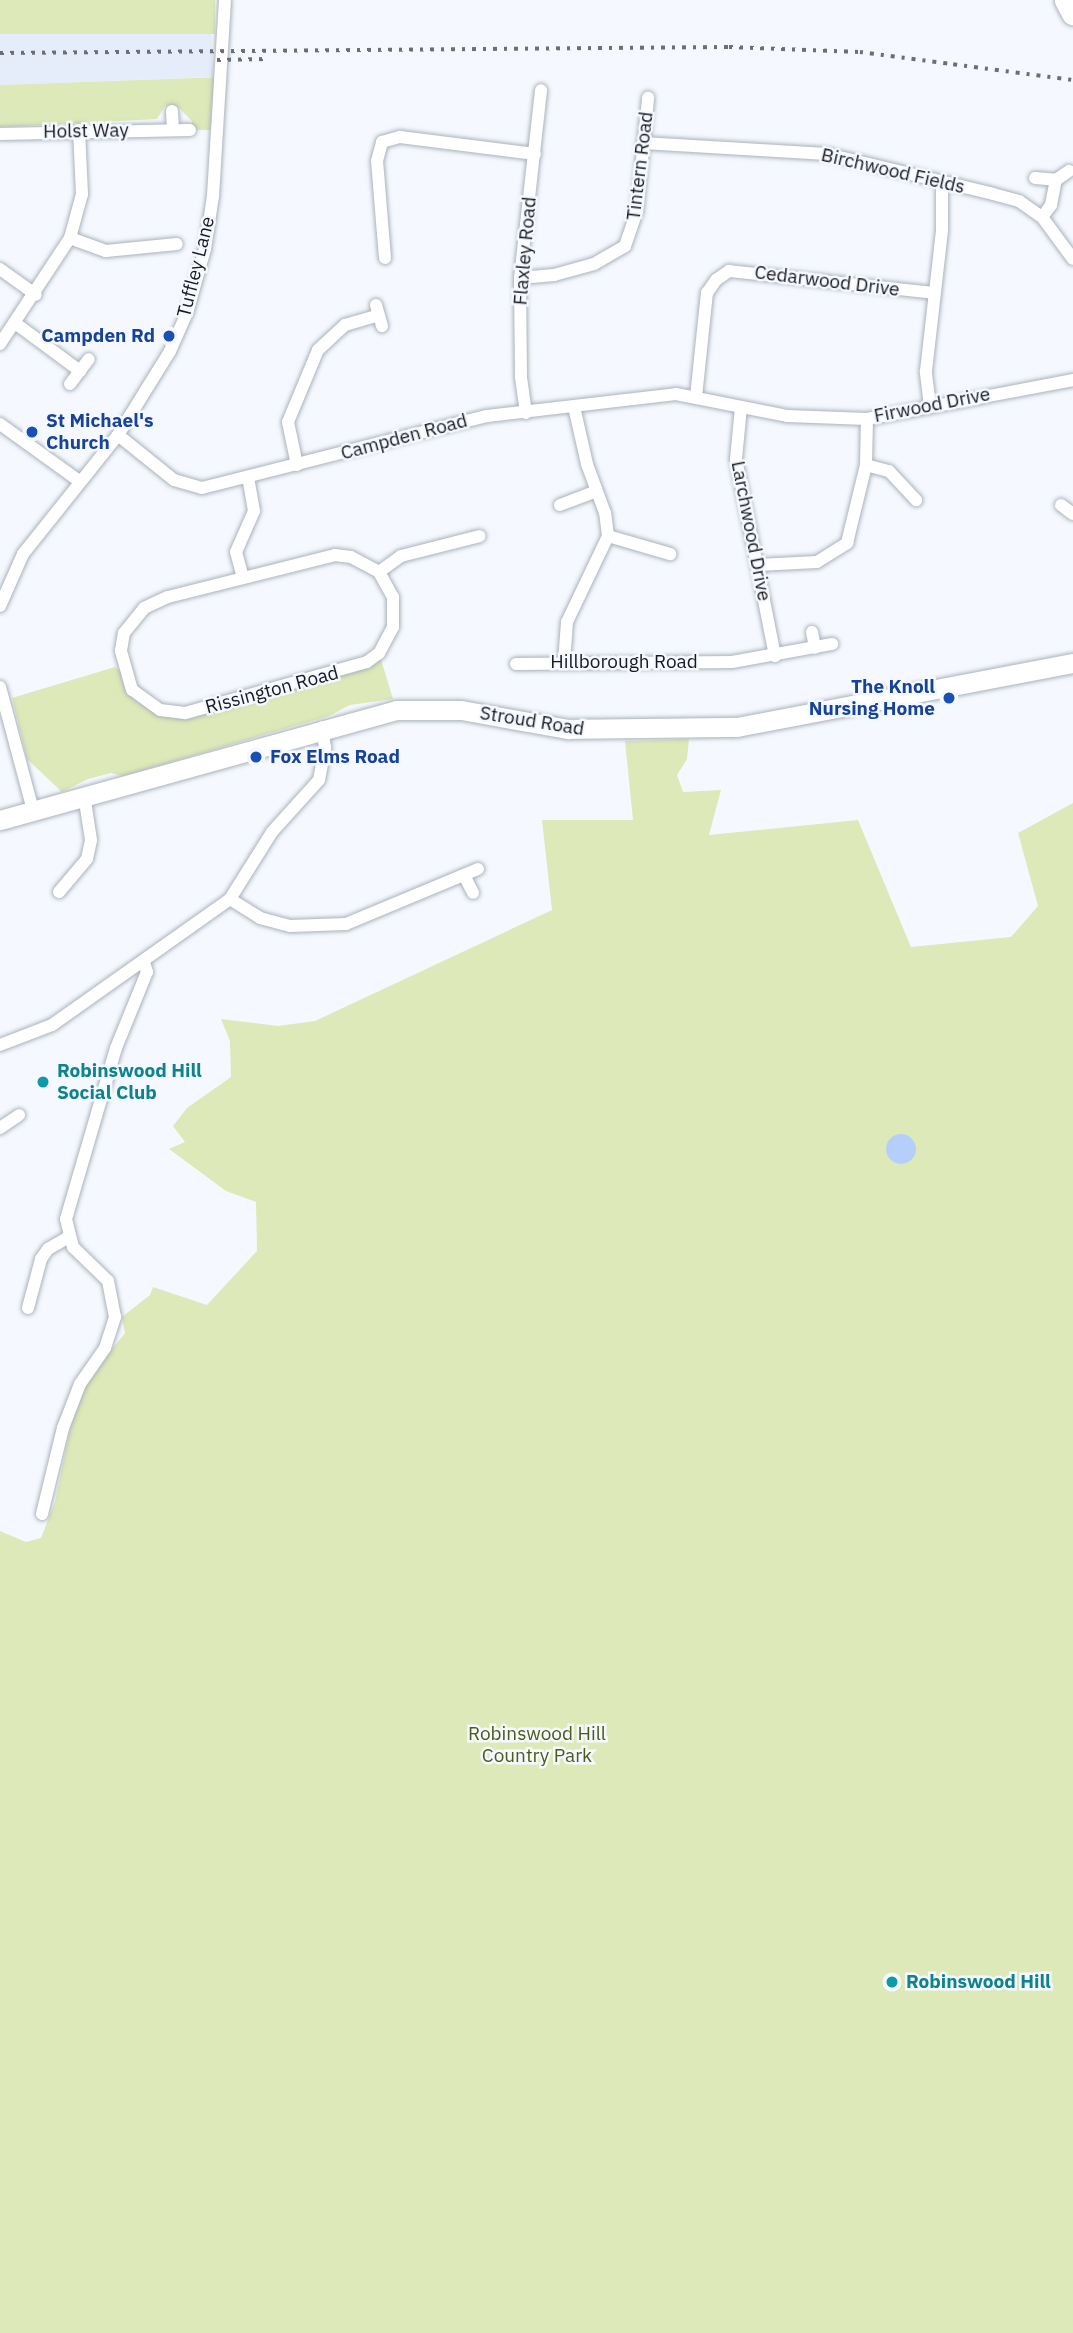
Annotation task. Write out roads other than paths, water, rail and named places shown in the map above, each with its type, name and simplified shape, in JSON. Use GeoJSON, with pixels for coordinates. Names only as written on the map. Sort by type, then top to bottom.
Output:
{"type":"FeatureCollection","features":[{"type":"Feature","properties":{"kind":"highway"},"geometry":{"type":"LineString","coordinates":[[1066,0],[1073,13]]}},
{"type":"Feature","properties":{"kind":"main road","name":"Stroud Road"},"geometry":{"type":"LineString","coordinates":[[0,820],[367,715],[419,709],[461,710],[568,729],[737,727],[1073,663]]}},
{"type":"Feature","properties":{"kind":"street","name":"Tuffley Lane"},"geometry":{"type":"LineString","coordinates":[[0,606],[23,554],[118,435],[170,351],[187,313],[205,249],[220,130],[225,0]]}},
{"type":"Feature","properties":{"kind":"street","name":"Flaxley Road"},"geometry":{"type":"LineString","coordinates":[[526,413],[521,376],[520,278],[541,90]]}},
{"type":"Feature","properties":{"kind":"street","name":"Tintern Road"},"geometry":{"type":"LineString","coordinates":[[520,278],[554,275],[594,264],[625,246],[635,220],[648,98]]}},
{"type":"Feature","properties":{"kind":"street"},"geometry":{"type":"LineString","coordinates":[[172,111],[173,130]]}},
{"type":"Feature","properties":{"kind":"street","name":"Holst Way"},"geometry":{"type":"LineString","coordinates":[[0,134],[190,130]]}},
{"type":"Feature","properties":{"kind":"street"},"geometry":{"type":"LineString","coordinates":[[0,344],[36,295],[69,238],[82,194],[79,131]]}},
{"type":"Feature","properties":{"kind":"street"},"geometry":{"type":"LineString","coordinates":[[386,258],[377,161],[382,142],[400,137],[535,154]]}},
{"type":"Feature","properties":{"kind":"street","name":"Birchwood Fields"},"geometry":{"type":"LineString","coordinates":[[643,143],[827,154],[1019,201],[1042,217],[1073,259]]}},
{"type":"Feature","properties":{"kind":"street"},"geometry":{"type":"LineString","coordinates":[[1035,178],[1056,180],[1069,171]]}},
{"type":"Feature","properties":{"kind":"street"},"geometry":{"type":"LineString","coordinates":[[1042,217],[1051,205],[1056,180]]}},
{"type":"Feature","properties":{"kind":"street"},"geometry":{"type":"LineString","coordinates":[[930,406],[926,371],[935,293],[942,182]]}},
{"type":"Feature","properties":{"kind":"street"},"geometry":{"type":"LineString","coordinates":[[69,238],[106,251],[177,243]]}},
{"type":"Feature","properties":{"kind":"street"},"geometry":{"type":"LineString","coordinates":[[0,269],[36,295]]}},
{"type":"Feature","properties":{"kind":"street","name":"Cedarwood Drive"},"geometry":{"type":"LineString","coordinates":[[702,399],[707,293],[716,280],[729,271],[935,293]]}},
{"type":"Feature","properties":{"kind":"street"},"geometry":{"type":"LineString","coordinates":[[297,465],[288,422],[318,350],[345,325],[379,315]]}},
{"type":"Feature","properties":{"kind":"street"},"geometry":{"type":"LineString","coordinates":[[15,323],[80,371]]}},
{"type":"Feature","properties":{"kind":"street"},"geometry":{"type":"LineString","coordinates":[[70,384],[89,359]]}},
{"type":"Feature","properties":{"kind":"street","name":"Firwood Drive"},"geometry":{"type":"LineString","coordinates":[[702,399],[798,417],[867,419],[1073,380]]}},
{"type":"Feature","properties":{"kind":"street","name":"Campden Road"},"geometry":{"type":"LineString","coordinates":[[118,435],[184,484],[202,488],[487,416],[655,396],[702,399]]}},
{"type":"Feature","properties":{"kind":"street"},"geometry":{"type":"LineString","coordinates":[[564,662],[567,622],[608,536],[574,407]]}},
{"type":"Feature","properties":{"kind":"street","name":"Larchwood Drive"},"geometry":{"type":"LineString","coordinates":[[741,407],[736,459],[775,656]]}},
{"type":"Feature","properties":{"kind":"street"},"geometry":{"type":"LineString","coordinates":[[758,565],[817,562],[846,544],[866,465],[867,419]]}},
{"type":"Feature","properties":{"kind":"street"},"geometry":{"type":"LineString","coordinates":[[0,424],[79,481]]}},
{"type":"Feature","properties":{"kind":"street"},"geometry":{"type":"LineString","coordinates":[[866,465],[889,471],[913,498]]}},
{"type":"Feature","properties":{"kind":"street"},"geometry":{"type":"LineString","coordinates":[[243,578],[236,552],[255,505],[248,478]]}},
{"type":"Feature","properties":{"kind":"street"},"geometry":{"type":"LineString","coordinates":[[560,505],[596,491]]}},
{"type":"Feature","properties":{"kind":"street"},"geometry":{"type":"LineString","coordinates":[[379,572],[401,556],[480,536]]}},
{"type":"Feature","properties":{"kind":"street"},"geometry":{"type":"LineString","coordinates":[[608,536],[670,554]]}},
{"type":"Feature","properties":{"kind":"street","name":"Rissington Road"},"geometry":{"type":"LineString","coordinates":[[335,555],[351,557],[379,572],[393,597],[393,627],[379,653],[367,662],[186,713],[172,713],[143,702],[132,690],[121,665],[124,633],[131,621],[156,601],[243,578],[335,555]]}},
{"type":"Feature","properties":{"kind":"street"},"geometry":{"type":"LineString","coordinates":[[812,632],[815,648]]}},
{"type":"Feature","properties":{"kind":"street"},"geometry":{"type":"LineString","coordinates":[[775,656],[832,644]]}},
{"type":"Feature","properties":{"kind":"street","name":"Hillborough Road"},"geometry":{"type":"LineString","coordinates":[[516,664],[732,662],[775,656]]}},
{"type":"Feature","properties":{"kind":"street"},"geometry":{"type":"LineString","coordinates":[[0,687],[33,810]]}},
{"type":"Feature","properties":{"kind":"street"},"geometry":{"type":"LineString","coordinates":[[1,1042],[52,1025],[230,899],[272,832],[320,780],[325,748],[322,727]]}},
{"type":"Feature","properties":{"kind":"street"},"geometry":{"type":"LineString","coordinates":[[65,890],[87,859],[91,840],[84,794]]}},
{"type":"Feature","properties":{"kind":"street"},"geometry":{"type":"LineString","coordinates":[[230,899],[260,918],[290,926],[346,925],[478,869]]}},
{"type":"Feature","properties":{"kind":"street"},"geometry":{"type":"LineString","coordinates":[[464,875],[473,893]]}},
{"type":"Feature","properties":{"kind":"street"},"geometry":{"type":"LineString","coordinates":[[41,1514],[67,1417],[80,1384],[105,1348],[115,1317],[107,1281],[68,1238],[65,1219],[75,1176],[116,1048],[147,972],[144,962]]}},
{"type":"Feature","properties":{"kind":"street"},"geometry":{"type":"LineString","coordinates":[[0,1128],[19,1115]]}},
{"type":"Feature","properties":{"kind":"street"},"geometry":{"type":"LineString","coordinates":[[28,1308],[41,1259],[48,1248],[68,1238]]}},
{"type":"Feature","properties":{"kind":"water"},"geometry":{"type":"Polygon","coordinates":[[[901,1134],[912,1138],[916,1149],[912,1160],[901,1164],[890,1160],[886,1149],[890,1138],[901,1134]]]}},
{"type":"Feature","properties":{"kind":"railway"},"geometry":{"type":"LineString","coordinates":[[0,53],[729,47],[860,52],[1073,80]]}},
{"type":"Feature","properties":{"kind":"railway"},"geometry":{"type":"LineString","coordinates":[[217,60],[266,59]]}},
{"type":"Feature","properties":{"kind":"place","name":"Campden Rd"},"geometry":{"type":"Point","coordinates":[169,336]}},
{"type":"Feature","properties":{"kind":"place","name":"St Michael's Church"},"geometry":{"type":"Point","coordinates":[32,432]}},
{"type":"Feature","properties":{"kind":"place","name":"The Knoll Nursing Home"},"geometry":{"type":"Point","coordinates":[949,698]}},
{"type":"Feature","properties":{"kind":"place","name":"Fox Elms Road"},"geometry":{"type":"Point","coordinates":[256,757]}},
{"type":"Feature","properties":{"kind":"place","name":"Robinswood Hill Social Club"},"geometry":{"type":"Point","coordinates":[43,1082]}},
{"type":"Feature","properties":{"kind":"place","name":"Robinswood Hill"},"geometry":{"type":"Point","coordinates":[892,1982]}},
{"type":"Feature","properties":{"kind":"park label","name":"Robinswood Hill Country Park"},"geometry":{"type":"Point","coordinates":[537,1745]}}]}
